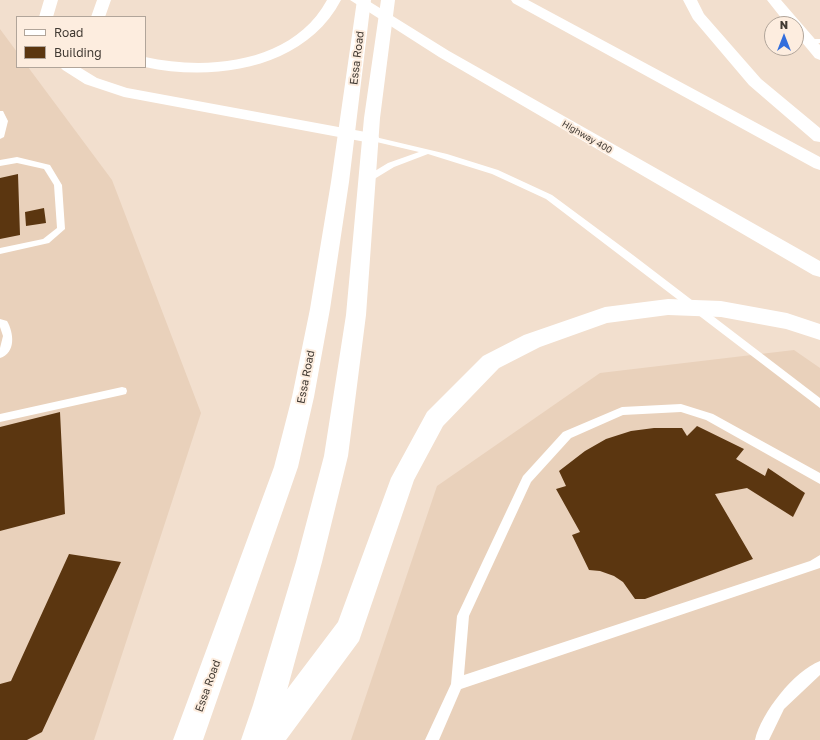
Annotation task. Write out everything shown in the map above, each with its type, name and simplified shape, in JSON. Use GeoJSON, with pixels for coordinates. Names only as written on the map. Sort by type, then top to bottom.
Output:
{"type":"FeatureCollection","features":[{"type":"Feature","properties":{"kind":"main road"},"geometry":{"type":"LineString","coordinates":[[46,16],[50,0]]}},
{"type":"Feature","properties":{"kind":"main road"},"geometry":{"type":"LineString","coordinates":[[98,16],[104,0]]}},
{"type":"Feature","properties":{"kind":"main road"},"geometry":{"type":"LineString","coordinates":[[146,62],[161,67],[192,69],[224,66],[264,58],[300,40],[325,16],[334,0]]}},
{"type":"Feature","properties":{"kind":"main road","name":"Highway 400"},"geometry":{"type":"LineString","coordinates":[[357,0],[444,54],[820,270]]}},
{"type":"Feature","properties":{"kind":"main road","name":"Essa Road"},"geometry":{"type":"LineString","coordinates":[[188,740],[286,468],[303,397],[320,309],[347,134],[364,0]]}},
{"type":"Feature","properties":{"kind":"main road","name":"Essa Road"},"geometry":{"type":"LineString","coordinates":[[256,740],[268,705],[309,562],[336,456],[356,315],[371,138],[377,79],[388,0]]}},
{"type":"Feature","properties":{"kind":"main road"},"geometry":{"type":"LineString","coordinates":[[518,0],[820,164]]}},
{"type":"Feature","properties":{"kind":"main road"},"geometry":{"type":"LineString","coordinates":[[690,0],[698,16],[755,82],[820,137]]}},
{"type":"Feature","properties":{"kind":"main road"},"geometry":{"type":"LineString","coordinates":[[774,0],[787,16]]}},
{"type":"Feature","properties":{"kind":"main road"},"geometry":{"type":"LineString","coordinates":[[804,32],[815,41],[820,55]]}},
{"type":"Feature","properties":{"kind":"main road"},"geometry":{"type":"LineString","coordinates":[[70,68],[91,81],[124,92],[371,138]]}},
{"type":"Feature","properties":{"kind":"main road"},"geometry":{"type":"LineString","coordinates":[[268,740],[349,631],[403,478],[435,419],[491,362],[532,341],[605,315],[656,309],[721,309],[787,321],[820,332]]}},
{"type":"Feature","properties":{"kind":"lane"},"geometry":{"type":"LineString","coordinates":[[0,113],[4,122],[0,137]]}},
{"type":"Feature","properties":{"kind":"lane"},"geometry":{"type":"LineString","coordinates":[[371,138],[427,152],[495,172],[549,197],[630,257],[820,404]]}},
{"type":"Feature","properties":{"kind":"lane"},"geometry":{"type":"LineString","coordinates":[[368,179],[391,166],[427,152]]}},
{"type":"Feature","properties":{"kind":"lane"},"geometry":{"type":"LineString","coordinates":[[0,163],[17,160],[47,167],[58,185],[62,229],[46,241],[0,251]]}},
{"type":"Feature","properties":{"kind":"lane"},"geometry":{"type":"LineString","coordinates":[[0,324],[4,324],[9,334],[6,348],[0,354]]}},
{"type":"Feature","properties":{"kind":"lane"},"geometry":{"type":"LineString","coordinates":[[0,418],[122,391]]}},
{"type":"Feature","properties":{"kind":"lane"},"geometry":{"type":"LineString","coordinates":[[432,740],[457,684],[464,616],[528,479],[567,435],[622,412],[681,408],[709,417],[820,479]]}},
{"type":"Feature","properties":{"kind":"lane"},"geometry":{"type":"LineString","coordinates":[[457,684],[813,566],[820,561]]}},
{"type":"Feature","properties":{"kind":"lane"},"geometry":{"type":"LineString","coordinates":[[762,740],[762,735],[778,704],[809,675],[820,667]]}},
{"type":"Feature","properties":{"kind":"shaded area"},"geometry":{"type":"Polygon","coordinates":[[[0,29],[16,51],[16,68],[29,68],[112,180],[201,413],[94,740],[0,740],[0,29]]]}},
{"type":"Feature","properties":{"kind":"shaded area"},"geometry":{"type":"Polygon","coordinates":[[[794,350],[820,368],[820,740],[351,740],[437,486],[600,373],[794,350]]]}},
{"type":"Feature","properties":{"kind":"building"},"geometry":{"type":"Polygon","coordinates":[[[18,174],[20,235],[0,239],[0,178],[18,174]]]}},
{"type":"Feature","properties":{"kind":"building"},"geometry":{"type":"Polygon","coordinates":[[[44,208],[46,223],[26,226],[25,212],[44,208]]]}},
{"type":"Feature","properties":{"kind":"building"},"geometry":{"type":"Polygon","coordinates":[[[60,412],[65,514],[0,531],[0,427],[60,412]]]}},
{"type":"Feature","properties":{"kind":"building"},"geometry":{"type":"Polygon","coordinates":[[[697,426],[744,449],[736,459],[765,476],[768,468],[805,493],[793,517],[747,488],[715,494],[753,559],[645,599],[635,599],[623,582],[614,576],[600,571],[589,570],[572,535],[580,532],[556,489],[566,486],[559,471],[585,451],[606,439],[631,431],[654,428],[682,428],[687,436],[697,426]]]}},
{"type":"Feature","properties":{"kind":"building"},"geometry":{"type":"Polygon","coordinates":[[[69,554],[121,562],[42,732],[27,740],[0,740],[0,684],[11,681],[69,554]]]}}]}
